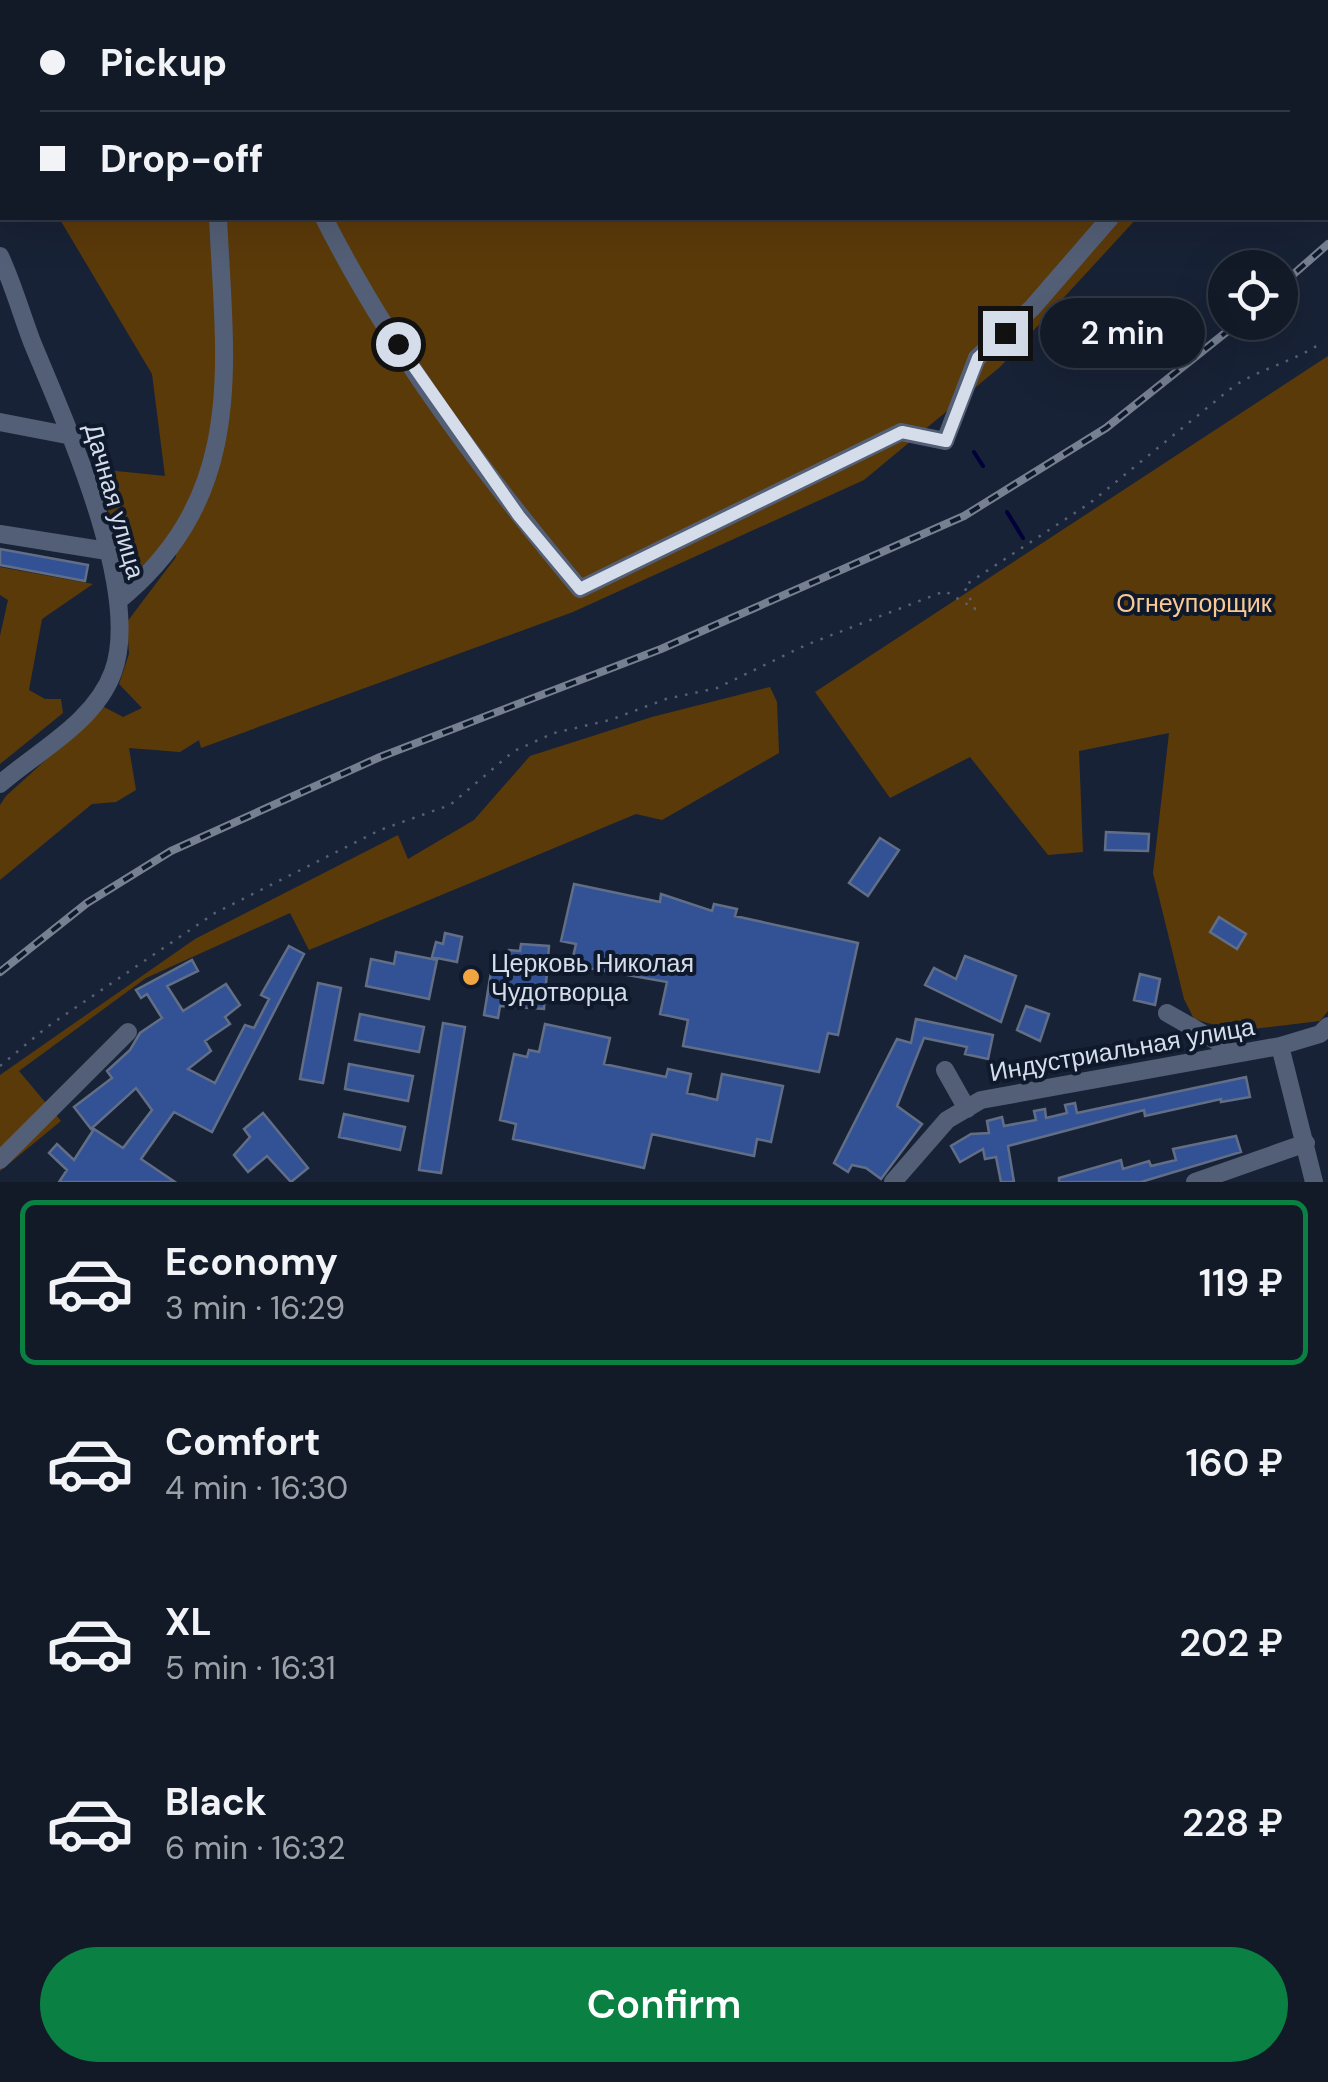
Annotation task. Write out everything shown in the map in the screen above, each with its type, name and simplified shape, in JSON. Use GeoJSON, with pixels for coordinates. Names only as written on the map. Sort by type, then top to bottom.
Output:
{"type":"FeatureCollection","features":[{"type":"Feature","properties":{"kind":"street"},"geometry":{"type":"LineString","coordinates":[[118,601],[142,581],[187,527],[208,479],[223,406],[226,319],[218,220]]}},
{"type":"Feature","properties":{"kind":"street"},"geometry":{"type":"LineString","coordinates":[[325,220],[349,267],[415,369],[519,516],[580,589],[902,432],[946,441],[978,358],[1032,308],[1108,220]]}},
{"type":"Feature","properties":{"kind":"street","name":"Дачная улица"},"geometry":{"type":"LineString","coordinates":[[0,256],[6,280],[72,436],[118,601],[116,656],[103,692],[72,727],[0,784]]}},
{"type":"Feature","properties":{"kind":"street"},"geometry":{"type":"LineString","coordinates":[[0,422],[72,436]]}},
{"type":"Feature","properties":{"kind":"street"},"geometry":{"type":"LineString","coordinates":[[0,534],[107,551]]}},
{"type":"Feature","properties":{"kind":"street"},"geometry":{"type":"LineString","coordinates":[[1167,1013],[1237,1053]]}},
{"type":"Feature","properties":{"kind":"street","name":"Индустриальная улица"},"geometry":{"type":"LineString","coordinates":[[893,1182],[947,1120],[981,1100],[1280,1046],[1320,1034],[1328,1026]]}},
{"type":"Feature","properties":{"kind":"street"},"geometry":{"type":"LineString","coordinates":[[0,1160],[128,1032]]}},
{"type":"Feature","properties":{"kind":"street"},"geometry":{"type":"LineString","coordinates":[[1280,1046],[1314,1182]]}},
{"type":"Feature","properties":{"kind":"street"},"geometry":{"type":"LineString","coordinates":[[945,1070],[956,1098],[967,1108]]}},
{"type":"Feature","properties":{"kind":"street"},"geometry":{"type":"LineString","coordinates":[[1195,1182],[1306,1142]]}},
{"type":"Feature","properties":{"kind":"path"},"geometry":{"type":"LineString","coordinates":[[0,1066],[47,1027],[215,913],[380,830],[450,806],[514,751],[554,733],[610,720],[666,698],[717,688],[806,645],[945,591],[974,609],[964,586],[1090,503],[1234,386],[1254,374],[1296,360],[1322,343]]}},
{"type":"Feature","properties":{"kind":"green space"},"geometry":{"type":"Polygon","coordinates":[[[60,220],[1135,220],[1000,367],[864,480],[573,612],[201,748],[199,740],[180,752],[129,748],[136,790],[116,802],[92,804],[0,880],[0,805],[6,796],[104,707],[123,717],[142,708],[119,684],[129,654],[127,622],[176,557],[173,539],[145,568],[123,569],[97,469],[165,476],[152,374],[60,220]]]}},
{"type":"Feature","properties":{"kind":"green space","name":"Огнеупорщик"},"geometry":{"type":"Polygon","coordinates":[[[1328,356],[1328,1011],[1320,1021],[1235,1031],[1194,1019],[1184,999],[1153,873],[1169,733],[1079,751],[1083,852],[1048,855],[970,757],[890,798],[815,692],[1328,356]]]}},
{"type":"Feature","properties":{"kind":"green space"},"geometry":{"type":"Polygon","coordinates":[[[0,567],[93,584],[42,619],[29,690],[45,699],[61,699],[63,713],[0,764],[0,636],[8,600],[0,595],[0,567]]]}},
{"type":"Feature","properties":{"kind":"green space"},"geometry":{"type":"Polygon","coordinates":[[[770,687],[777,702],[779,753],[662,820],[636,814],[309,950],[290,913],[146,978],[19,1071],[61,1121],[0,1171],[0,1075],[195,939],[398,835],[408,859],[474,820],[530,756],[652,717],[770,687]]]}},
{"type":"Feature","properties":{"kind":"building"},"geometry":{"type":"Polygon","coordinates":[[[0,549],[88,565],[85,581],[0,565],[0,549]]]}},
{"type":"Feature","properties":{"kind":"building"},"geometry":{"type":"Polygon","coordinates":[[[1106,832],[1149,834],[1148,851],[1105,850],[1106,832]]]}},
{"type":"Feature","properties":{"kind":"building"},"geometry":{"type":"Polygon","coordinates":[[[880,838],[899,850],[868,896],[849,883],[880,838]]]}},
{"type":"Feature","properties":{"kind":"building"},"geometry":{"type":"Polygon","coordinates":[[[574,884],[660,902],[661,894],[712,911],[714,904],[737,909],[735,916],[858,943],[838,1035],[828,1033],[819,1072],[683,1046],[688,1020],[660,1014],[667,982],[571,965],[576,944],[561,941],[574,884]]]}},
{"type":"Feature","properties":{"kind":"building"},"geometry":{"type":"Polygon","coordinates":[[[1219,917],[1246,934],[1237,949],[1210,932],[1219,917]]]}},
{"type":"Feature","properties":{"kind":"building"},"geometry":{"type":"Polygon","coordinates":[[[445,933],[462,937],[457,962],[432,957],[436,942],[443,944],[445,933]]]}},
{"type":"Feature","properties":{"kind":"building"},"geometry":{"type":"Polygon","coordinates":[[[521,944],[549,946],[544,1009],[500,1006],[498,1018],[484,1015],[491,972],[507,974],[509,950],[520,951],[521,944]]]}},
{"type":"Feature","properties":{"kind":"building"},"geometry":{"type":"Polygon","coordinates":[[[289,946],[304,954],[212,1132],[174,1112],[141,1159],[175,1182],[59,1182],[67,1170],[49,1153],[57,1144],[74,1160],[94,1129],[123,1148],[152,1110],[136,1088],[91,1129],[74,1107],[112,1078],[107,1071],[130,1050],[140,1033],[162,1018],[147,994],[141,998],[136,990],[192,960],[198,971],[167,986],[183,1011],[226,984],[240,1005],[225,1017],[230,1024],[205,1041],[211,1051],[188,1069],[215,1083],[245,1025],[254,1028],[269,999],[261,995],[289,946]]]}},
{"type":"Feature","properties":{"kind":"building"},"geometry":{"type":"Polygon","coordinates":[[[396,952],[437,960],[429,999],[366,986],[371,959],[394,964],[396,952]]]}},
{"type":"Feature","properties":{"kind":"building"},"geometry":{"type":"Polygon","coordinates":[[[965,956],[1016,976],[1001,1022],[925,985],[934,968],[956,979],[965,956]]]}},
{"type":"Feature","properties":{"kind":"building"},"geometry":{"type":"Polygon","coordinates":[[[1140,974],[1160,979],[1155,1005],[1134,1000],[1140,974]]]}},
{"type":"Feature","properties":{"kind":"building"},"geometry":{"type":"Polygon","coordinates":[[[318,983],[341,988],[323,1083],[300,1079],[318,983]]]}},
{"type":"Feature","properties":{"kind":"building"},"geometry":{"type":"Polygon","coordinates":[[[1026,1006],[1049,1014],[1040,1041],[1017,1030],[1026,1006]]]}},
{"type":"Feature","properties":{"kind":"building"},"geometry":{"type":"Polygon","coordinates":[[[360,1014],[424,1027],[419,1052],[355,1040],[360,1014]]]}},
{"type":"Feature","properties":{"kind":"building"},"geometry":{"type":"Polygon","coordinates":[[[916,1019],[993,1035],[988,1059],[965,1054],[967,1047],[924,1038],[897,1106],[922,1124],[881,1179],[866,1168],[852,1165],[848,1172],[834,1163],[897,1039],[911,1043],[916,1019]]]}},
{"type":"Feature","properties":{"kind":"building"},"geometry":{"type":"Polygon","coordinates":[[[443,1023],[465,1027],[441,1173],[419,1170],[443,1023]]]}},
{"type":"Feature","properties":{"kind":"building"},"geometry":{"type":"Polygon","coordinates":[[[545,1024],[610,1038],[604,1064],[666,1077],[668,1069],[691,1074],[687,1093],[717,1100],[722,1074],[783,1086],[771,1142],[757,1139],[754,1156],[652,1134],[644,1168],[513,1139],[516,1124],[500,1120],[514,1054],[527,1057],[529,1050],[539,1052],[545,1024]]]}},
{"type":"Feature","properties":{"kind":"building"},"geometry":{"type":"Polygon","coordinates":[[[349,1064],[413,1076],[408,1101],[345,1089],[349,1064]]]}},
{"type":"Feature","properties":{"kind":"building"},"geometry":{"type":"Polygon","coordinates":[[[1246,1077],[1250,1097],[1221,1099],[1145,1116],[1144,1110],[1008,1146],[1014,1182],[1001,1182],[996,1157],[985,1159],[983,1149],[960,1162],[951,1146],[971,1134],[989,1133],[987,1121],[1002,1117],[1004,1126],[1036,1120],[1034,1111],[1045,1109],[1046,1118],[1067,1113],[1065,1105],[1075,1103],[1077,1113],[1246,1077]]]}},
{"type":"Feature","properties":{"kind":"building"},"geometry":{"type":"Polygon","coordinates":[[[263,1113],[308,1168],[291,1182],[267,1156],[248,1172],[234,1155],[250,1137],[244,1129],[263,1113]]]}},
{"type":"Feature","properties":{"kind":"building"},"geometry":{"type":"Polygon","coordinates":[[[344,1114],[405,1127],[400,1150],[339,1137],[344,1114]]]}},
{"type":"Feature","properties":{"kind":"building"},"geometry":{"type":"Polygon","coordinates":[[[1236,1136],[1241,1152],[1141,1182],[1059,1182],[1059,1178],[1121,1160],[1123,1169],[1149,1161],[1151,1166],[1176,1160],[1173,1149],[1236,1136]]]}},
{"type":"Feature","properties":{"kind":"waterway"},"geometry":{"type":"LineString","coordinates":[[974,452],[983,466]]}},
{"type":"Feature","properties":{"kind":"waterway"},"geometry":{"type":"LineString","coordinates":[[1007,512],[1023,538]]}},
{"type":"Feature","properties":{"kind":"railway"},"geometry":{"type":"LineString","coordinates":[[1298,270],[1328,244]]}},
{"type":"Feature","properties":{"kind":"railway"},"geometry":{"type":"LineString","coordinates":[[0,972],[87,903],[171,851],[380,757],[661,649],[964,516],[1106,428],[1216,340]]}},
{"type":"Feature","properties":{"kind":"place","name":"Церковь Николая Чудотворца"},"geometry":{"type":"Point","coordinates":[471,977]}},
{"type":"Feature","properties":{"kind":"route"},"geometry":{"type":"LineString","coordinates":[[398,344],[519,516],[580,589],[690,539],[902,432],[946,441],[978,358],[1005,333]]}}]}
